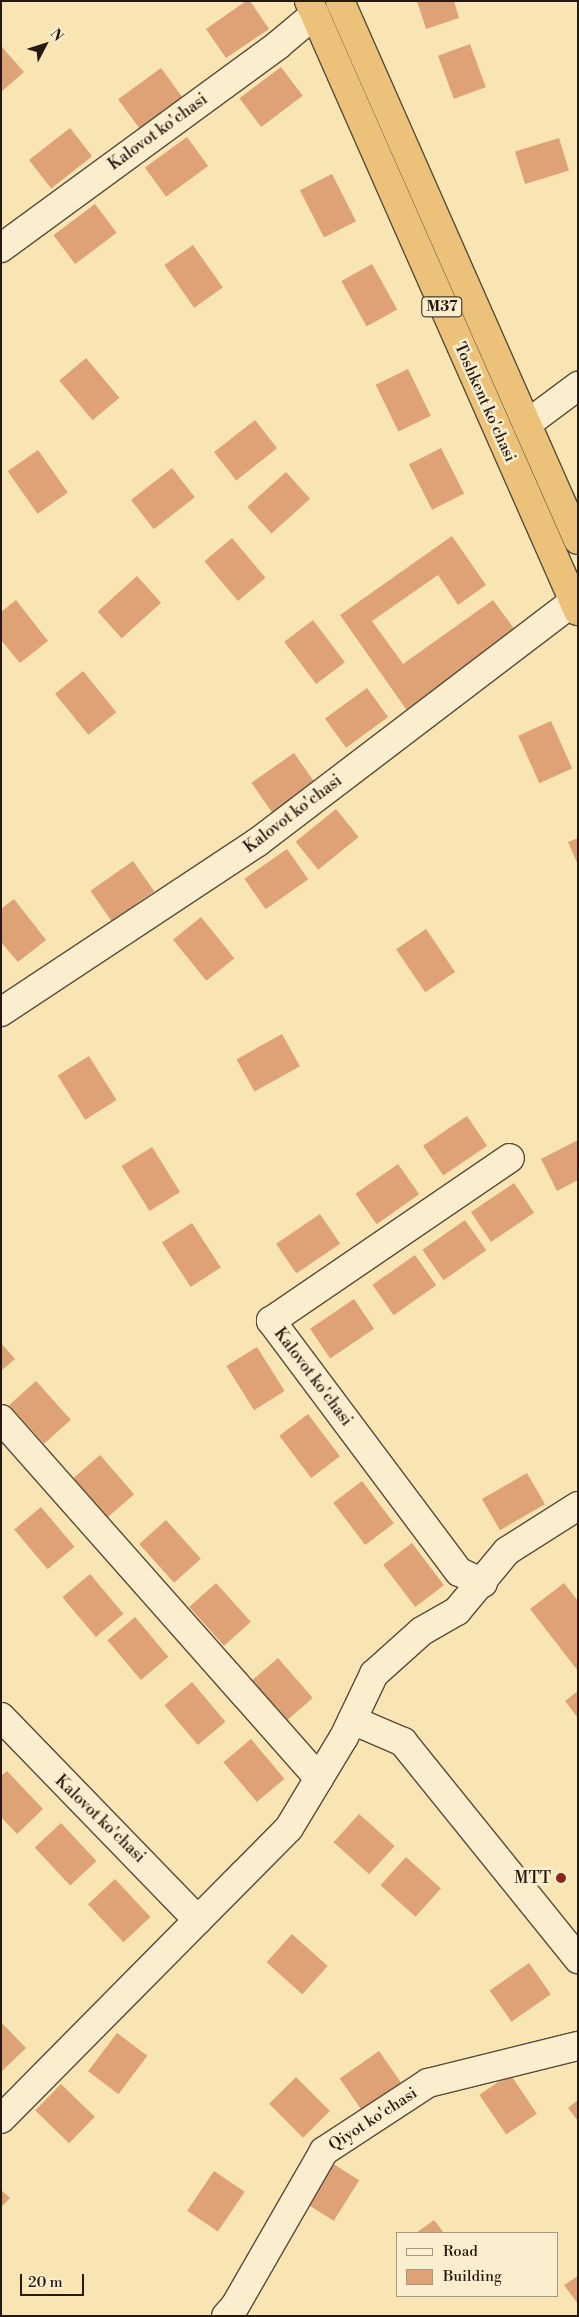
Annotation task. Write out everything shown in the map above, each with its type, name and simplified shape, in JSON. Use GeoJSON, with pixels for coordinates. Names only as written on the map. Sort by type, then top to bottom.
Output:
{"type":"FeatureCollection","features":[{"type":"Feature","properties":{"kind":"highway","name":"Toshkent ko'chasi"},"geometry":{"type":"LineString","coordinates":[[340,1],[578,540]]}},
{"type":"Feature","properties":{"kind":"highway","name":"Toshkent ko'chasi"},"geometry":{"type":"LineString","coordinates":[[312,8],[576,606]]}},
{"type":"Feature","properties":{"kind":"street","name":"Kalovot ko'chasi"},"geometry":{"type":"LineString","coordinates":[[1,248],[278,45],[312,8]]}},
{"type":"Feature","properties":{"kind":"street"},"geometry":{"type":"LineString","coordinates":[[527,424],[578,386]]}},
{"type":"Feature","properties":{"kind":"street","name":"Kalovot ko'chasi"},"geometry":{"type":"LineString","coordinates":[[1,1012],[258,842],[576,606]]}},
{"type":"Feature","properties":{"kind":"street","name":"Kalovot ko'chasi"},"geometry":{"type":"LineString","coordinates":[[483,1583],[459,1572],[270,1321],[510,1158]]}},
{"type":"Feature","properties":{"kind":"street"},"geometry":{"type":"LineString","coordinates":[[1,1419],[319,1779]]}},
{"type":"Feature","properties":{"kind":"street"},"geometry":{"type":"LineString","coordinates":[[2,2117],[289,1828],[352,1720],[374,1674],[422,1631],[457,1611],[483,1583],[507,1551],[578,1506]]}},
{"type":"Feature","properties":{"kind":"street","name":"Kalovot ko'chasi"},"geometry":{"type":"LineString","coordinates":[[1,1718],[198,1920]]}},
{"type":"Feature","properties":{"kind":"street"},"geometry":{"type":"LineString","coordinates":[[352,1720],[403,1742],[578,1959]]}},
{"type":"Feature","properties":{"kind":"street","name":"Qiyot ko'chasi"},"geometry":{"type":"LineString","coordinates":[[226,2316],[235,2306],[324,2151],[428,2084],[578,2046]]}},
{"type":"Feature","properties":{"kind":"building"},"geometry":{"type":"Polygon","coordinates":[[[246,1],[250,1],[269,29],[226,58],[206,29],[246,1]]]}},
{"type":"Feature","properties":{"kind":"building"},"geometry":{"type":"Polygon","coordinates":[[[417,1],[454,1],[459,18],[426,29],[417,1]]]}},
{"type":"Feature","properties":{"kind":"building"},"geometry":{"type":"Polygon","coordinates":[[[470,44],[486,87],[454,99],[438,56],[470,44]]]}},
{"type":"Feature","properties":{"kind":"building"},"geometry":{"type":"Polygon","coordinates":[[[1,46],[24,72],[1,92],[1,46]]]}},
{"type":"Feature","properties":{"kind":"building"},"geometry":{"type":"Polygon","coordinates":[[[281,67],[303,96],[261,127],[239,98],[281,67]]]}},
{"type":"Feature","properties":{"kind":"building"},"geometry":{"type":"Polygon","coordinates":[[[161,68],[182,97],[139,128],[118,99],[161,68]]]}},
{"type":"Feature","properties":{"kind":"building"},"geometry":{"type":"Polygon","coordinates":[[[70,128],[92,156],[51,188],[29,160],[70,128]]]}},
{"type":"Feature","properties":{"kind":"building"},"geometry":{"type":"Polygon","coordinates":[[[187,137],[208,166],[166,197],[145,168],[187,137]]]}},
{"type":"Feature","properties":{"kind":"building"},"geometry":{"type":"Polygon","coordinates":[[[559,138],[569,171],[525,184],[515,151],[559,138]]]}},
{"type":"Feature","properties":{"kind":"building"},"geometry":{"type":"Polygon","coordinates":[[[332,174],[356,221],[324,238],[300,190],[332,174]]]}},
{"type":"Feature","properties":{"kind":"building"},"geometry":{"type":"Polygon","coordinates":[[[95,204],[117,233],[75,264],[53,235],[95,204]]]}},
{"type":"Feature","properties":{"kind":"building"},"geometry":{"type":"Polygon","coordinates":[[[193,245],[223,288],[194,308],[164,265],[193,245]]]}},
{"type":"Feature","properties":{"kind":"building"},"geometry":{"type":"Polygon","coordinates":[[[372,264],[397,309],[367,326],[341,281],[372,264]]]}},
{"type":"Feature","properties":{"kind":"building"},"geometry":{"type":"Polygon","coordinates":[[[86,358],[119,398],[93,420],[59,380],[86,358]]]}},
{"type":"Feature","properties":{"kind":"building"},"geometry":{"type":"Polygon","coordinates":[[[408,369],[431,416],[398,432],[376,385],[408,369]]]}},
{"type":"Feature","properties":{"kind":"building"},"geometry":{"type":"Polygon","coordinates":[[[255,420],[277,448],[236,480],[214,452],[255,420]]]}},
{"type":"Feature","properties":{"kind":"building"},"geometry":{"type":"Polygon","coordinates":[[[441,448],[464,493],[432,510],[409,464],[441,448]]]}},
{"type":"Feature","properties":{"kind":"building"},"geometry":{"type":"Polygon","coordinates":[[[38,450],[68,493],[38,514],[8,471],[38,450]]]}},
{"type":"Feature","properties":{"kind":"building"},"geometry":{"type":"Polygon","coordinates":[[[172,468],[195,497],[154,529],[131,500],[172,468]]]}},
{"type":"Feature","properties":{"kind":"building"},"geometry":{"type":"Polygon","coordinates":[[[286,472],[310,499],[271,534],[247,507],[286,472]]]}},
{"type":"Feature","properties":{"kind":"building"},"geometry":{"type":"Polygon","coordinates":[[[452,536],[486,585],[458,605],[438,575],[372,621],[403,664],[493,600],[518,634],[408,712],[340,615],[452,536]]]}},
{"type":"Feature","properties":{"kind":"building"},"geometry":{"type":"Polygon","coordinates":[[[232,538],[265,578],[238,601],[204,561],[232,538]]]}},
{"type":"Feature","properties":{"kind":"building"},"geometry":{"type":"Polygon","coordinates":[[[137,576],[161,603],[122,638],[98,611],[137,576]]]}},
{"type":"Feature","properties":{"kind":"building"},"geometry":{"type":"Polygon","coordinates":[[[16,600],[48,641],[20,663],[1,640],[1,612],[16,600]]]}},
{"type":"Feature","properties":{"kind":"building"},"geometry":{"type":"Polygon","coordinates":[[[313,620],[345,662],[316,684],[284,642],[313,620]]]}},
{"type":"Feature","properties":{"kind":"building"},"geometry":{"type":"Polygon","coordinates":[[[83,671],[116,712],[88,735],[55,694],[83,671]]]}},
{"type":"Feature","properties":{"kind":"building"},"geometry":{"type":"Polygon","coordinates":[[[367,688],[388,717],[346,748],[325,719],[367,688]]]}},
{"type":"Feature","properties":{"kind":"building"},"geometry":{"type":"Polygon","coordinates":[[[551,721],[572,769],[539,783],[518,736],[551,721]]]}},
{"type":"Feature","properties":{"kind":"building"},"geometry":{"type":"Polygon","coordinates":[[[294,753],[315,783],[273,813],[251,783],[294,753]]]}},
{"type":"Feature","properties":{"kind":"building"},"geometry":{"type":"Polygon","coordinates":[[[336,809],[359,837],[318,870],[296,842],[336,809]]]}},
{"type":"Feature","properties":{"kind":"building"},"geometry":{"type":"Polygon","coordinates":[[[578,838],[578,865],[568,842],[578,838]]]}},
{"type":"Feature","properties":{"kind":"building"},"geometry":{"type":"Polygon","coordinates":[[[287,849],[308,879],[266,909],[244,879],[287,849]]]}},
{"type":"Feature","properties":{"kind":"building"},"geometry":{"type":"Polygon","coordinates":[[[133,861],[154,891],[112,921],[90,891],[133,861]]]}},
{"type":"Feature","properties":{"kind":"building"},"geometry":{"type":"Polygon","coordinates":[[[14,899],[46,940],[18,962],[1,942],[1,909],[14,899]]]}},
{"type":"Feature","properties":{"kind":"building"},"geometry":{"type":"Polygon","coordinates":[[[201,917],[234,958],[206,981],[173,940],[201,917]]]}},
{"type":"Feature","properties":{"kind":"building"},"geometry":{"type":"Polygon","coordinates":[[[426,929],[455,972],[425,992],[396,949],[426,929]]]}},
{"type":"Feature","properties":{"kind":"building"},"geometry":{"type":"Polygon","coordinates":[[[282,1034],[300,1066],[254,1092],[237,1059],[282,1034]]]}},
{"type":"Feature","properties":{"kind":"building"},"geometry":{"type":"Polygon","coordinates":[[[89,1056],[117,1100],[85,1120],[58,1076],[89,1056]]]}},
{"type":"Feature","properties":{"kind":"building"},"geometry":{"type":"Polygon","coordinates":[[[467,1116],[487,1146],[443,1175],[423,1146],[467,1116]]]}},
{"type":"Feature","properties":{"kind":"building"},"geometry":{"type":"Polygon","coordinates":[[[578,1140],[578,1180],[557,1191],[541,1159],[578,1140]]]}},
{"type":"Feature","properties":{"kind":"building"},"geometry":{"type":"Polygon","coordinates":[[[152,1147],[180,1192],[150,1211],[121,1166],[152,1147]]]}},
{"type":"Feature","properties":{"kind":"building"},"geometry":{"type":"Polygon","coordinates":[[[398,1164],[419,1194],[377,1224],[355,1194],[398,1164]]]}},
{"type":"Feature","properties":{"kind":"building"},"geometry":{"type":"Polygon","coordinates":[[[514,1183],[534,1213],[491,1242],[471,1212],[514,1183]]]}},
{"type":"Feature","properties":{"kind":"building"},"geometry":{"type":"Polygon","coordinates":[[[320,1214],[340,1244],[296,1273],[276,1244],[320,1214]]]}},
{"type":"Feature","properties":{"kind":"building"},"geometry":{"type":"Polygon","coordinates":[[[465,1220],[486,1250],[444,1280],[422,1250],[465,1220]]]}},
{"type":"Feature","properties":{"kind":"building"},"geometry":{"type":"Polygon","coordinates":[[[192,1223],[221,1267],[191,1287],[162,1243],[192,1223]]]}},
{"type":"Feature","properties":{"kind":"building"},"geometry":{"type":"Polygon","coordinates":[[[415,1255],[436,1285],[394,1315],[372,1285],[415,1255]]]}},
{"type":"Feature","properties":{"kind":"building"},"geometry":{"type":"Polygon","coordinates":[[[354,1299],[374,1329],[330,1358],[310,1329],[354,1299]]]}},
{"type":"Feature","properties":{"kind":"building"},"geometry":{"type":"Polygon","coordinates":[[[1,1343],[15,1359],[1,1371],[1,1343]]]}},
{"type":"Feature","properties":{"kind":"building"},"geometry":{"type":"Polygon","coordinates":[[[257,1347],[285,1391],[254,1410],[226,1366],[257,1347]]]}},
{"type":"Feature","properties":{"kind":"building"},"geometry":{"type":"Polygon","coordinates":[[[36,1381],[71,1420],[44,1444],[9,1405],[36,1381]]]}},
{"type":"Feature","properties":{"kind":"building"},"geometry":{"type":"Polygon","coordinates":[[[308,1414],[340,1456],[311,1478],[279,1436],[308,1414]]]}},
{"type":"Feature","properties":{"kind":"building"},"geometry":{"type":"Polygon","coordinates":[[[100,1455],[134,1494],[108,1517],[74,1478],[100,1455]]]}},
{"type":"Feature","properties":{"kind":"building"},"geometry":{"type":"Polygon","coordinates":[[[527,1473],[545,1504],[500,1530],[482,1499],[527,1473]]]}},
{"type":"Feature","properties":{"kind":"building"},"geometry":{"type":"Polygon","coordinates":[[[362,1481],[394,1523],[365,1545],[333,1503],[362,1481]]]}},
{"type":"Feature","properties":{"kind":"building"},"geometry":{"type":"Polygon","coordinates":[[[41,1507],[74,1547],[48,1569],[14,1529],[41,1507]]]}},
{"type":"Feature","properties":{"kind":"building"},"geometry":{"type":"Polygon","coordinates":[[[166,1520],[201,1559],[174,1583],[139,1544],[166,1520]]]}},
{"type":"Feature","properties":{"kind":"building"},"geometry":{"type":"Polygon","coordinates":[[[412,1543],[444,1585],[415,1607],[383,1565],[412,1543]]]}},
{"type":"Feature","properties":{"kind":"building"},"geometry":{"type":"Polygon","coordinates":[[[90,1574],[123,1614],[96,1637],[62,1597],[90,1574]]]}},
{"type":"Feature","properties":{"kind":"building"},"geometry":{"type":"Polygon","coordinates":[[[216,1583],[251,1622],[224,1646],[189,1607],[216,1583]]]}},
{"type":"Feature","properties":{"kind":"building"},"geometry":{"type":"Polygon","coordinates":[[[564,1583],[578,1601],[578,1671],[530,1609],[564,1583]]]}},
{"type":"Feature","properties":{"kind":"building"},"geometry":{"type":"Polygon","coordinates":[[[135,1617],[168,1657],[141,1680],[107,1640],[135,1617]]]}},
{"type":"Feature","properties":{"kind":"building"},"geometry":{"type":"Polygon","coordinates":[[[278,1658],[313,1698],[286,1722],[251,1682],[278,1658]]]}},
{"type":"Feature","properties":{"kind":"building"},"geometry":{"type":"Polygon","coordinates":[[[192,1682],[225,1722],[198,1745],[164,1705],[192,1682]]]}},
{"type":"Feature","properties":{"kind":"building"},"geometry":{"type":"Polygon","coordinates":[[[578,1691],[578,1718],[565,1701],[578,1691]]]}},
{"type":"Feature","properties":{"kind":"building"},"geometry":{"type":"Polygon","coordinates":[[[251,1739],[284,1779],[257,1802],[223,1762],[251,1739]]]}},
{"type":"Feature","properties":{"kind":"building"},"geometry":{"type":"Polygon","coordinates":[[[7,1771],[43,1809],[17,1834],[1,1817],[1,1776],[7,1771]]]}},
{"type":"Feature","properties":{"kind":"building"},"geometry":{"type":"Polygon","coordinates":[[[359,1814],[395,1846],[369,1874],[334,1842],[359,1814]]]}},
{"type":"Feature","properties":{"kind":"building"},"geometry":{"type":"Polygon","coordinates":[[[61,1823],[96,1861],[70,1886],[35,1848],[61,1823]]]}},
{"type":"Feature","properties":{"kind":"building"},"geometry":{"type":"Polygon","coordinates":[[[406,1857],[441,1888],[416,1917],[381,1885],[406,1857]]]}},
{"type":"Feature","properties":{"kind":"building"},"geometry":{"type":"Polygon","coordinates":[[[115,1879],[150,1917],[123,1942],[88,1904],[115,1879]]]}},
{"type":"Feature","properties":{"kind":"building"},"geometry":{"type":"Polygon","coordinates":[[[292,1934],[328,1966],[302,1994],[267,1962],[292,1934]]]}},
{"type":"Feature","properties":{"kind":"building"},"geometry":{"type":"Polygon","coordinates":[[[529,1963],[551,1994],[511,2022],[490,1991],[529,1963]]]}},
{"type":"Feature","properties":{"kind":"building"},"geometry":{"type":"Polygon","coordinates":[[[1,2022],[26,2048],[1,2072],[1,2022]]]}},
{"type":"Feature","properties":{"kind":"building"},"geometry":{"type":"Polygon","coordinates":[[[117,2033],[147,2056],[118,2094],[88,2071],[117,2033]]]}},
{"type":"Feature","properties":{"kind":"building"},"geometry":{"type":"Polygon","coordinates":[[[379,2051],[401,2082],[361,2110],[340,2079],[379,2051]]]}},
{"type":"Feature","properties":{"kind":"building"},"geometry":{"type":"Polygon","coordinates":[[[510,2074],[537,2114],[506,2134],[479,2095],[510,2074]]]}},
{"type":"Feature","properties":{"kind":"building"},"geometry":{"type":"Polygon","coordinates":[[[296,2077],[330,2111],[303,2138],[269,2104],[296,2077]]]}},
{"type":"Feature","properties":{"kind":"building"},"geometry":{"type":"Polygon","coordinates":[[[61,2084],[95,2117],[69,2143],[35,2111],[61,2084]]]}},
{"type":"Feature","properties":{"kind":"building"},"geometry":{"type":"Polygon","coordinates":[[[578,2100],[578,2121],[568,2108],[578,2100]]]}},
{"type":"Feature","properties":{"kind":"building"},"geometry":{"type":"Polygon","coordinates":[[[327,2160],[359,2180],[334,2221],[302,2201],[327,2160]]]}},
{"type":"Feature","properties":{"kind":"building"},"geometry":{"type":"Polygon","coordinates":[[[214,2171],[245,2192],[218,2231],[187,2211],[214,2171]]]}},
{"type":"Feature","properties":{"kind":"building"},"geometry":{"type":"Polygon","coordinates":[[[1,2190],[10,2198],[1,2207],[1,2190]]]}},
{"type":"Feature","properties":{"kind":"building"},"geometry":{"type":"Polygon","coordinates":[[[434,2220],[443,2232],[417,2232],[434,2220]]]}},
{"type":"Feature","properties":{"kind":"building"},"geometry":{"type":"Polygon","coordinates":[[[578,2276],[578,2304],[564,2285],[578,2276]]]}},
{"type":"Feature","properties":{"kind":"place","name":"MTT"},"geometry":{"type":"Point","coordinates":[561,1878]}}]}
